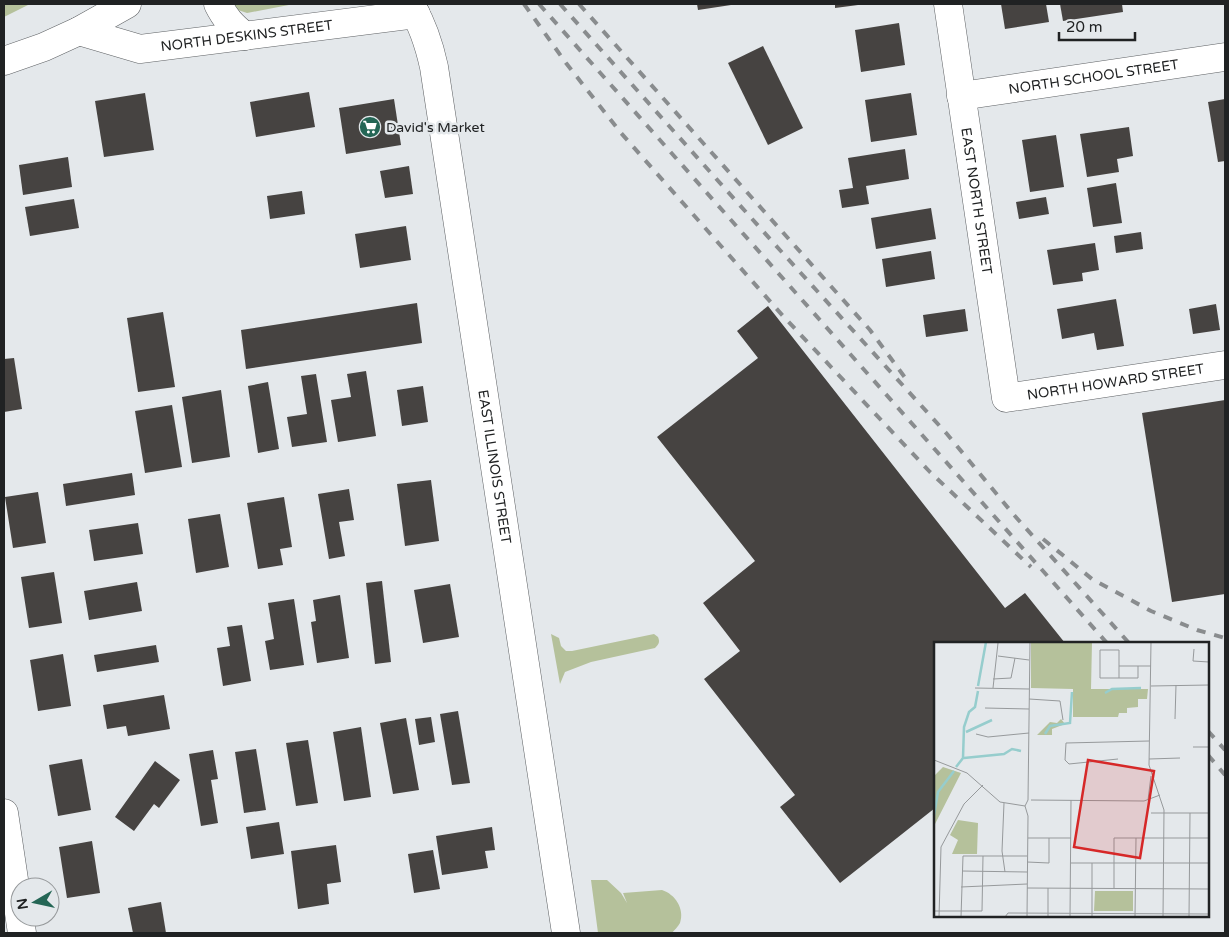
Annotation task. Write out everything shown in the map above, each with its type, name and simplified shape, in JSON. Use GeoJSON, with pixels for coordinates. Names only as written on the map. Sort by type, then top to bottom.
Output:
{"type":"FeatureCollection","features":[{"type":"Feature","properties":{"kind":"street"},"geometry":{"type":"LineString","coordinates":[[4,60],[44,47],[79,32],[127,4]]}},
{"type":"Feature","properties":{"kind":"street"},"geometry":{"type":"LineString","coordinates":[[218,4],[232,26],[244,36]]}},
{"type":"Feature","properties":{"kind":"street","name":"EAST NORTH STREET"},"geometry":{"type":"LineString","coordinates":[[948,4],[1006,398]]}},
{"type":"Feature","properties":{"kind":"street","name":"NORTH DESKINS STREET"},"geometry":{"type":"LineString","coordinates":[[79,32],[140,49],[244,36],[413,9]]}},
{"type":"Feature","properties":{"kind":"street","name":"EAST ILLINOIS STREET"},"geometry":{"type":"LineString","coordinates":[[413,9],[429,44],[434,67],[566,933]]}},
{"type":"Feature","properties":{"kind":"street","name":"NORTH SCHOOL STREET"},"geometry":{"type":"LineString","coordinates":[[961,96],[1225,57]]}},
{"type":"Feature","properties":{"kind":"street","name":"NORTH HOWARD STREET"},"geometry":{"type":"LineString","coordinates":[[1006,398],[1225,365]]}},
{"type":"Feature","properties":{"kind":"street"},"geometry":{"type":"LineString","coordinates":[[4,813],[22,933]]}},
{"type":"Feature","properties":{"kind":"green space"},"geometry":{"type":"Polygon","coordinates":[[[4,4],[30,4],[4,17],[4,4]]]}},
{"type":"Feature","properties":{"kind":"green space"},"geometry":{"type":"Polygon","coordinates":[[[232,4],[294,4],[247,13],[238,10],[232,4]]]}},
{"type":"Feature","properties":{"kind":"green space"},"geometry":{"type":"Polygon","coordinates":[[[551,634],[559,638],[561,646],[566,651],[654,634],[658,637],[659,642],[655,648],[591,662],[565,672],[560,684],[551,634]]]}},
{"type":"Feature","properties":{"kind":"green space"},"geometry":{"type":"Polygon","coordinates":[[[591,880],[607,880],[621,893],[627,903],[623,893],[662,890],[667,892],[680,907],[680,923],[672,933],[598,933],[591,880]]]}},
{"type":"Feature","properties":{"kind":"building"},"geometry":{"type":"Polygon","coordinates":[[[697,4],[731,4],[731,5],[698,10],[697,4]]]}},
{"type":"Feature","properties":{"kind":"building"},"geometry":{"type":"Polygon","coordinates":[[[835,4],[858,4],[858,5],[835,8],[835,4]]]}},
{"type":"Feature","properties":{"kind":"building"},"geometry":{"type":"Polygon","coordinates":[[[1001,4],[1046,4],[1049,22],[1005,29],[1001,4]]]}},
{"type":"Feature","properties":{"kind":"building"},"geometry":{"type":"Polygon","coordinates":[[[1060,4],[1122,4],[1123,12],[1063,21],[1060,4]]]}},
{"type":"Feature","properties":{"kind":"building"},"geometry":{"type":"Polygon","coordinates":[[[899,23],[905,65],[861,72],[855,30],[899,23]]]}},
{"type":"Feature","properties":{"kind":"building"},"geometry":{"type":"Polygon","coordinates":[[[763,46],[803,128],[768,145],[728,63],[763,46]]]}},
{"type":"Feature","properties":{"kind":"building"},"geometry":{"type":"Polygon","coordinates":[[[309,92],[315,127],[256,137],[250,102],[309,92]]]}},
{"type":"Feature","properties":{"kind":"building"},"geometry":{"type":"Polygon","coordinates":[[[145,93],[154,150],[104,157],[95,101],[145,93]]]}},
{"type":"Feature","properties":{"kind":"building"},"geometry":{"type":"Polygon","coordinates":[[[911,93],[917,135],[871,142],[865,100],[911,93]]]}},
{"type":"Feature","properties":{"kind":"building","name":"David's Market"},"geometry":{"type":"Polygon","coordinates":[[[394,99],[401,145],[346,154],[339,108],[394,99]]]}},
{"type":"Feature","properties":{"kind":"building"},"geometry":{"type":"Polygon","coordinates":[[[1225,99],[1225,161],[1218,162],[1208,102],[1225,99]]]}},
{"type":"Feature","properties":{"kind":"building"},"geometry":{"type":"Polygon","coordinates":[[[1129,127],[1133,156],[1117,159],[1119,172],[1087,177],[1080,134],[1129,127]]]}},
{"type":"Feature","properties":{"kind":"building"},"geometry":{"type":"Polygon","coordinates":[[[1056,135],[1064,187],[1030,192],[1022,140],[1056,135]]]}},
{"type":"Feature","properties":{"kind":"building"},"geometry":{"type":"Polygon","coordinates":[[[905,149],[909,179],[866,186],[869,204],[842,208],[839,190],[853,188],[848,158],[905,149]]]}},
{"type":"Feature","properties":{"kind":"building"},"geometry":{"type":"Polygon","coordinates":[[[68,157],[72,187],[23,195],[19,165],[68,157]]]}},
{"type":"Feature","properties":{"kind":"building"},"geometry":{"type":"Polygon","coordinates":[[[409,166],[413,194],[385,198],[380,171],[409,166]]]}},
{"type":"Feature","properties":{"kind":"building"},"geometry":{"type":"Polygon","coordinates":[[[1116,183],[1122,223],[1093,227],[1087,188],[1116,183]]]}},
{"type":"Feature","properties":{"kind":"building"},"geometry":{"type":"Polygon","coordinates":[[[302,191],[305,214],[270,219],[267,196],[302,191]]]}},
{"type":"Feature","properties":{"kind":"building"},"geometry":{"type":"Polygon","coordinates":[[[1046,197],[1049,214],[1019,219],[1016,202],[1046,197]]]}},
{"type":"Feature","properties":{"kind":"building"},"geometry":{"type":"Polygon","coordinates":[[[74,199],[79,228],[30,236],[25,207],[74,199]]]}},
{"type":"Feature","properties":{"kind":"building"},"geometry":{"type":"Polygon","coordinates":[[[931,208],[936,239],[876,249],[871,218],[931,208]]]}},
{"type":"Feature","properties":{"kind":"building"},"geometry":{"type":"Polygon","coordinates":[[[406,226],[411,260],[360,268],[355,234],[406,226]]]}},
{"type":"Feature","properties":{"kind":"building"},"geometry":{"type":"Polygon","coordinates":[[[1141,232],[1143,249],[1116,253],[1114,236],[1141,232]]]}},
{"type":"Feature","properties":{"kind":"building"},"geometry":{"type":"Polygon","coordinates":[[[1095,243],[1099,270],[1082,273],[1083,281],[1053,285],[1047,250],[1095,243]]]}},
{"type":"Feature","properties":{"kind":"building"},"geometry":{"type":"Polygon","coordinates":[[[931,251],[935,279],[886,287],[882,259],[931,251]]]}},
{"type":"Feature","properties":{"kind":"building"},"geometry":{"type":"Polygon","coordinates":[[[1116,299],[1124,346],[1097,350],[1094,333],[1062,339],[1057,309],[1116,299]]]}},
{"type":"Feature","properties":{"kind":"building"},"geometry":{"type":"Polygon","coordinates":[[[417,303],[422,343],[246,369],[241,330],[417,303]]]}},
{"type":"Feature","properties":{"kind":"building"},"geometry":{"type":"Polygon","coordinates":[[[1216,304],[1220,330],[1193,334],[1189,309],[1216,304]]]}},
{"type":"Feature","properties":{"kind":"building"},"geometry":{"type":"Polygon","coordinates":[[[768,306],[1005,608],[1025,593],[1064,642],[934,642],[934,809],[840,883],[780,807],[795,795],[704,679],[740,651],[703,603],[755,561],[657,437],[758,358],[737,331],[768,306]]]}},
{"type":"Feature","properties":{"kind":"building"},"geometry":{"type":"Polygon","coordinates":[[[965,309],[968,331],[926,337],[923,315],[965,309]]]}},
{"type":"Feature","properties":{"kind":"building"},"geometry":{"type":"Polygon","coordinates":[[[163,312],[175,387],[138,392],[127,318],[163,312]]]}},
{"type":"Feature","properties":{"kind":"building"},"geometry":{"type":"Polygon","coordinates":[[[14,358],[22,409],[4,412],[4,359],[14,358]]]}},
{"type":"Feature","properties":{"kind":"building"},"geometry":{"type":"Polygon","coordinates":[[[366,371],[376,436],[338,442],[331,400],[351,397],[347,374],[366,371]]]}},
{"type":"Feature","properties":{"kind":"building"},"geometry":{"type":"Polygon","coordinates":[[[316,374],[327,442],[292,447],[287,417],[307,414],[301,376],[316,374]]]}},
{"type":"Feature","properties":{"kind":"building"},"geometry":{"type":"Polygon","coordinates":[[[268,382],[279,449],[258,453],[248,386],[268,382]]]}},
{"type":"Feature","properties":{"kind":"building"},"geometry":{"type":"Polygon","coordinates":[[[423,386],[428,422],[402,426],[397,390],[423,386]]]}},
{"type":"Feature","properties":{"kind":"building"},"geometry":{"type":"Polygon","coordinates":[[[221,390],[230,457],[192,463],[182,397],[221,390]]]}},
{"type":"Feature","properties":{"kind":"building"},"geometry":{"type":"Polygon","coordinates":[[[1225,400],[1225,594],[1172,602],[1142,413],[1225,400]]]}},
{"type":"Feature","properties":{"kind":"building"},"geometry":{"type":"Polygon","coordinates":[[[172,405],[182,467],[145,473],[135,411],[172,405]]]}},
{"type":"Feature","properties":{"kind":"building"},"geometry":{"type":"Polygon","coordinates":[[[132,473],[135,495],[66,506],[63,484],[132,473]]]}},
{"type":"Feature","properties":{"kind":"building"},"geometry":{"type":"Polygon","coordinates":[[[431,480],[439,541],[405,546],[397,484],[431,480]]]}},
{"type":"Feature","properties":{"kind":"building"},"geometry":{"type":"Polygon","coordinates":[[[349,489],[354,520],[339,522],[345,556],[329,559],[318,494],[349,489]]]}},
{"type":"Feature","properties":{"kind":"building"},"geometry":{"type":"Polygon","coordinates":[[[38,492],[46,543],[13,548],[5,497],[38,492]]]}},
{"type":"Feature","properties":{"kind":"building"},"geometry":{"type":"Polygon","coordinates":[[[284,497],[292,547],[280,549],[283,565],[258,569],[247,503],[284,497]]]}},
{"type":"Feature","properties":{"kind":"building"},"geometry":{"type":"Polygon","coordinates":[[[220,514],[229,567],[196,573],[188,519],[220,514]]]}},
{"type":"Feature","properties":{"kind":"building"},"geometry":{"type":"Polygon","coordinates":[[[138,523],[143,554],[94,561],[89,530],[138,523]]]}},
{"type":"Feature","properties":{"kind":"building"},"geometry":{"type":"Polygon","coordinates":[[[54,572],[62,623],[29,628],[21,577],[54,572]]]}},
{"type":"Feature","properties":{"kind":"building"},"geometry":{"type":"Polygon","coordinates":[[[382,581],[391,662],[375,664],[366,583],[382,581]]]}},
{"type":"Feature","properties":{"kind":"building"},"geometry":{"type":"Polygon","coordinates":[[[137,582],[142,611],[89,620],[84,591],[137,582]]]}},
{"type":"Feature","properties":{"kind":"building"},"geometry":{"type":"Polygon","coordinates":[[[450,584],[459,637],[423,643],[414,590],[450,584]]]}},
{"type":"Feature","properties":{"kind":"building"},"geometry":{"type":"Polygon","coordinates":[[[340,595],[349,658],[317,663],[311,622],[316,621],[313,600],[340,595]]]}},
{"type":"Feature","properties":{"kind":"building"},"geometry":{"type":"Polygon","coordinates":[[[294,599],[304,665],[270,670],[265,641],[274,639],[268,603],[294,599]]]}},
{"type":"Feature","properties":{"kind":"building"},"geometry":{"type":"Polygon","coordinates":[[[242,625],[251,681],[223,686],[217,648],[230,646],[227,627],[242,625]]]}},
{"type":"Feature","properties":{"kind":"building"},"geometry":{"type":"Polygon","coordinates":[[[156,645],[159,662],[97,672],[94,655],[156,645]]]}},
{"type":"Feature","properties":{"kind":"building"},"geometry":{"type":"Polygon","coordinates":[[[63,654],[71,706],[38,711],[30,660],[63,654]]]}},
{"type":"Feature","properties":{"kind":"building"},"geometry":{"type":"Polygon","coordinates":[[[164,695],[170,729],[128,736],[126,726],[107,729],[103,705],[164,695]]]}},
{"type":"Feature","properties":{"kind":"building"},"geometry":{"type":"Polygon","coordinates":[[[458,711],[470,783],[452,785],[440,714],[458,711]]]}},
{"type":"Feature","properties":{"kind":"building"},"geometry":{"type":"Polygon","coordinates":[[[431,717],[435,742],[419,745],[415,719],[431,717]]]}},
{"type":"Feature","properties":{"kind":"building"},"geometry":{"type":"Polygon","coordinates":[[[406,718],[419,790],[393,794],[380,723],[406,718]]]}},
{"type":"Feature","properties":{"kind":"building"},"geometry":{"type":"Polygon","coordinates":[[[361,727],[371,797],[344,801],[333,732],[361,727]]]}},
{"type":"Feature","properties":{"kind":"building"},"geometry":{"type":"Polygon","coordinates":[[[308,740],[318,803],[296,806],[286,743],[308,740]]]}},
{"type":"Feature","properties":{"kind":"building"},"geometry":{"type":"Polygon","coordinates":[[[256,749],[266,810],[244,813],[235,752],[256,749]]]}},
{"type":"Feature","properties":{"kind":"building"},"geometry":{"type":"Polygon","coordinates":[[[213,750],[218,779],[211,780],[218,823],[201,826],[189,754],[213,750]]]}},
{"type":"Feature","properties":{"kind":"building"},"geometry":{"type":"Polygon","coordinates":[[[82,759],[91,810],[58,816],[49,765],[82,759]]]}},
{"type":"Feature","properties":{"kind":"building"},"geometry":{"type":"Polygon","coordinates":[[[155,761],[180,780],[159,808],[154,804],[134,831],[115,817],[155,761]]]}},
{"type":"Feature","properties":{"kind":"building"},"geometry":{"type":"Polygon","coordinates":[[[279,822],[284,854],[251,859],[246,827],[279,822]]]}},
{"type":"Feature","properties":{"kind":"building"},"geometry":{"type":"Polygon","coordinates":[[[492,827],[495,850],[485,851],[488,868],[442,875],[436,836],[492,827]]]}},
{"type":"Feature","properties":{"kind":"building"},"geometry":{"type":"Polygon","coordinates":[[[92,841],[100,893],[67,898],[59,847],[92,841]]]}},
{"type":"Feature","properties":{"kind":"building"},"geometry":{"type":"Polygon","coordinates":[[[336,845],[341,882],[327,884],[329,904],[298,909],[291,851],[336,845]]]}},
{"type":"Feature","properties":{"kind":"building"},"geometry":{"type":"Polygon","coordinates":[[[433,850],[440,889],[414,893],[408,854],[433,850]]]}},
{"type":"Feature","properties":{"kind":"building"},"geometry":{"type":"Polygon","coordinates":[[[161,902],[166,933],[133,933],[128,908],[161,902]]]}},
{"type":"Feature","properties":{"kind":"railway"},"geometry":{"type":"LineString","coordinates":[[524,4],[566,63],[621,133],[783,316],[930,472],[1031,567]]}},
{"type":"Feature","properties":{"kind":"railway"},"geometry":{"type":"LineString","coordinates":[[539,4],[1106,642]]}},
{"type":"Feature","properties":{"kind":"railway"},"geometry":{"type":"LineString","coordinates":[[560,4],[947,434],[1014,515],[1128,642]]}},
{"type":"Feature","properties":{"kind":"railway"},"geometry":{"type":"LineString","coordinates":[[579,4],[870,330],[909,383]]}},
{"type":"Feature","properties":{"kind":"railway"},"geometry":{"type":"LineString","coordinates":[[1043,539],[1092,579],[1151,611],[1197,630],[1225,638]]}},
{"type":"Feature","properties":{"kind":"railway"},"geometry":{"type":"LineString","coordinates":[[1209,732],[1225,750]]}},
{"type":"Feature","properties":{"kind":"railway"},"geometry":{"type":"LineString","coordinates":[[1209,756],[1225,775]]}},
{"type":"Feature","properties":{"kind":"place","name":"David's Market"},"geometry":{"type":"Point","coordinates":[370,127]}}]}
